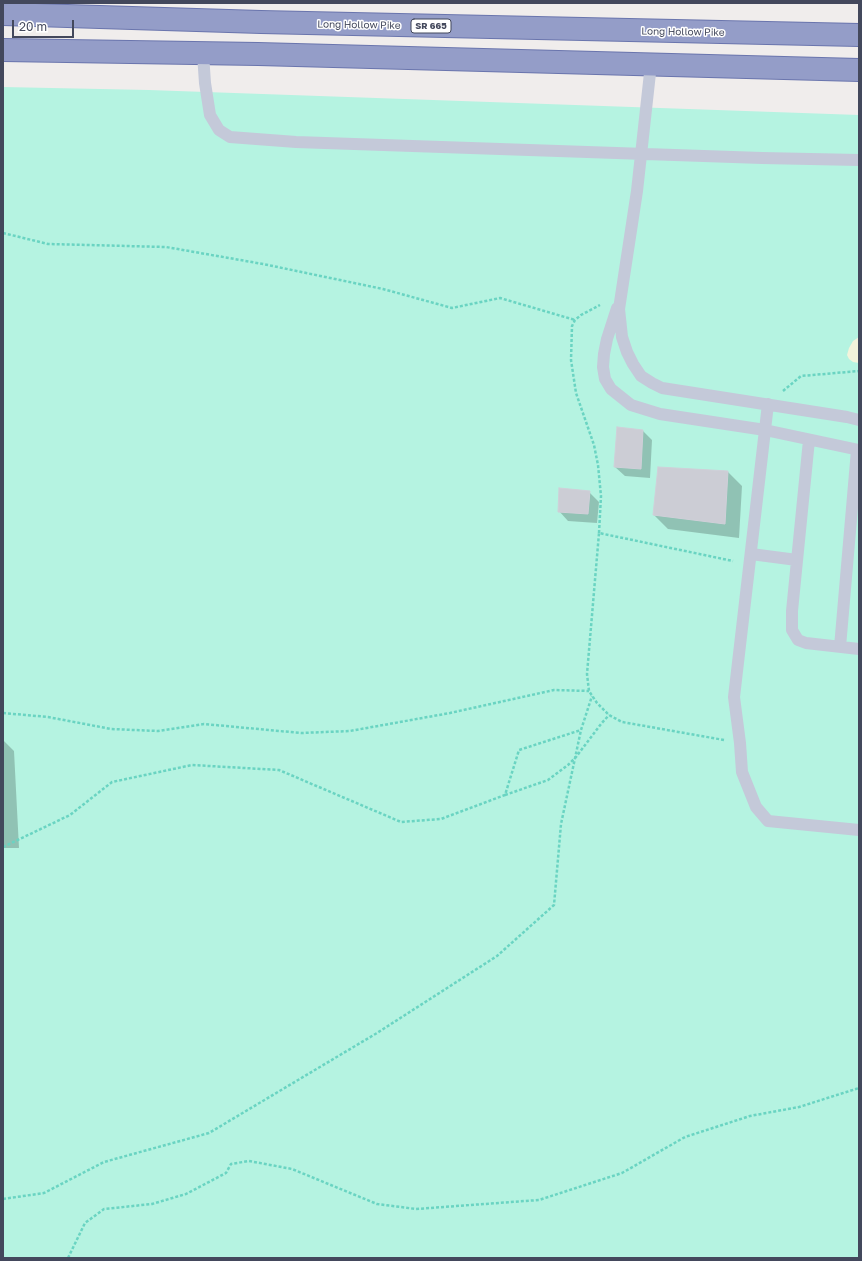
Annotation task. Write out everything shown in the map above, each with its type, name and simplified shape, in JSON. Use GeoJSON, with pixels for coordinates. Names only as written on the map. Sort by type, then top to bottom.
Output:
{"type":"FeatureCollection","features":[{"type":"Feature","properties":{"kind":"highway","name":"Long Hollow Pike"},"geometry":{"type":"LineString","coordinates":[[3,14],[261,22],[859,35]]}},
{"type":"Feature","properties":{"kind":"highway"},"geometry":{"type":"LineString","coordinates":[[3,50],[258,54],[859,70]]}},
{"type":"Feature","properties":{"kind":"lane"},"geometry":{"type":"LineString","coordinates":[[203,54],[205,83],[210,115],[219,130],[230,136],[296,142],[859,160]]}},
{"type":"Feature","properties":{"kind":"lane"},"geometry":{"type":"LineString","coordinates":[[652,64],[637,190],[619,309],[622,337],[633,364],[641,376],[652,384],[662,388],[768,404],[859,420]]}},
{"type":"Feature","properties":{"kind":"lane"},"geometry":{"type":"LineString","coordinates":[[622,294],[607,339],[603,367],[606,380],[611,389],[631,405],[660,414],[765,430],[858,450],[840,646]]}},
{"type":"Feature","properties":{"kind":"lane"},"geometry":{"type":"LineString","coordinates":[[768,404],[734,696],[742,772],[756,807],[768,821],[859,830]]}},
{"type":"Feature","properties":{"kind":"lane"},"geometry":{"type":"LineString","coordinates":[[809,440],[792,611],[792,630],[798,640],[806,643],[859,648]]}},
{"type":"Feature","properties":{"kind":"lane"},"geometry":{"type":"LineString","coordinates":[[750,559],[797,560]]}},
{"type":"Feature","properties":{"kind":"path"},"geometry":{"type":"LineString","coordinates":[[3,233],[48,244],[166,247],[262,264],[383,289],[452,308],[500,298],[575,320]]}},
{"type":"Feature","properties":{"kind":"path"},"geometry":{"type":"LineString","coordinates":[[622,294],[581,315],[575,320],[572,326],[571,360],[573,377],[576,393],[594,446],[598,465],[601,496],[586,674],[589,691],[597,704],[609,715],[622,722],[740,743]]}},
{"type":"Feature","properties":{"kind":"path"},"geometry":{"type":"LineString","coordinates":[[768,404],[801,376],[859,371]]}},
{"type":"Feature","properties":{"kind":"path"},"geometry":{"type":"LineString","coordinates":[[599,533],[750,559]]}},
{"type":"Feature","properties":{"kind":"path"},"geometry":{"type":"LineString","coordinates":[[3,713],[48,717],[111,729],[158,731],[204,724],[301,733],[350,731],[450,713],[554,690],[589,691]]}},
{"type":"Feature","properties":{"kind":"path"},"geometry":{"type":"LineString","coordinates":[[3,1199],[44,1193],[104,1162],[209,1133],[377,1033],[497,956],[554,906],[561,824],[581,730],[592,696]]}},
{"type":"Feature","properties":{"kind":"path"},"geometry":{"type":"LineString","coordinates":[[3,847],[70,814],[112,782],[192,765],[279,770],[401,822],[441,819],[548,780],[576,757],[609,715]]}},
{"type":"Feature","properties":{"kind":"path"},"geometry":{"type":"LineString","coordinates":[[504,795],[519,750],[581,730]]}},
{"type":"Feature","properties":{"kind":"path"},"geometry":{"type":"LineString","coordinates":[[68,1258],[85,1224],[104,1209],[152,1204],[186,1194],[226,1173],[231,1164],[249,1161],[292,1169],[377,1204],[416,1209],[538,1200],[622,1173],[685,1137],[750,1116],[799,1107],[859,1088]]}},
{"type":"Feature","properties":{"kind":"green space"},"geometry":{"type":"Polygon","coordinates":[[[3,87],[149,90],[859,115],[859,1258],[3,1258],[3,87]]]}},
{"type":"Feature","properties":{"kind":"sand"},"geometry":{"type":"Polygon","coordinates":[[[859,337],[859,363],[853,362],[847,355],[853,341],[859,337]]]}},
{"type":"Feature","properties":{"kind":"building"},"geometry":{"type":"Polygon","coordinates":[[[617,427],[643,430],[641,469],[614,467],[617,427]]]}},
{"type":"Feature","properties":{"kind":"building"},"geometry":{"type":"Polygon","coordinates":[[[658,467],[728,471],[725,524],[653,515],[658,467]]]}},
{"type":"Feature","properties":{"kind":"building"},"geometry":{"type":"Polygon","coordinates":[[[559,488],[590,491],[588,514],[558,512],[559,488]]]}}]}
